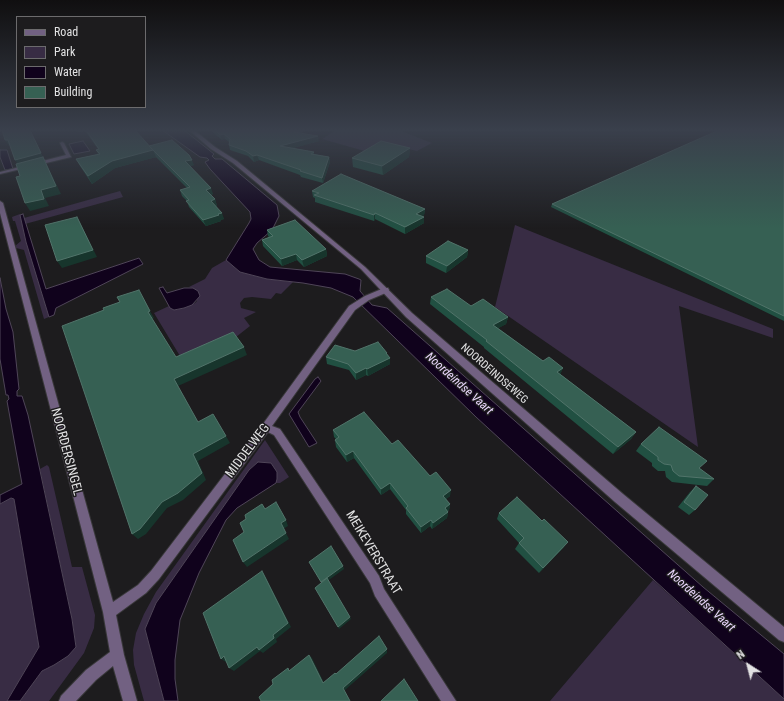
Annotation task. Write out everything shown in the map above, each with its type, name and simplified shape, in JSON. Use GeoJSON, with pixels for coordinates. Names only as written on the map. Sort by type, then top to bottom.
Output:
{"type":"FeatureCollection","features":[{"type":"Feature","properties":{"kind":"street"},"geometry":{"type":"LineString","coordinates":[[0,172],[40,163]]}},
{"type":"Feature","properties":{"kind":"street","name":"NOORDEINDSEWEG"},"geometry":{"type":"LineString","coordinates":[[236,163],[363,268],[409,315],[619,498],[784,635]]}},
{"type":"Feature","properties":{"kind":"street","name":"NOORDERSINGEL"},"geometry":{"type":"LineString","coordinates":[[0,203],[130,701]]}},
{"type":"Feature","properties":{"kind":"street","name":"MIDDELWEG"},"geometry":{"type":"LineString","coordinates":[[108,612],[142,590],[155,575],[266,427],[352,308],[386,290]]}},
{"type":"Feature","properties":{"kind":"street","name":"MEIKEVERSTRAAT"},"geometry":{"type":"LineString","coordinates":[[266,427],[277,432],[375,580],[379,592],[449,701]]}},
{"type":"Feature","properties":{"kind":"street"},"geometry":{"type":"LineString","coordinates":[[66,701],[91,675],[117,655]]}},
{"type":"Feature","properties":{"kind":"green space"},"geometry":{"type":"Polygon","coordinates":[[[120,191],[123,197],[25,224],[24,218],[120,191]]]}},
{"type":"Feature","properties":{"kind":"green space"},"geometry":{"type":"Polygon","coordinates":[[[20,214],[26,242],[49,317],[44,319],[24,250],[16,248],[15,246],[21,241],[15,221],[13,221],[12,217],[20,214]]]}},
{"type":"Feature","properties":{"kind":"green space"},"geometry":{"type":"Polygon","coordinates":[[[515,225],[773,329],[773,338],[679,306],[698,447],[495,307],[515,225]]]}},
{"type":"Feature","properties":{"kind":"green space"},"geometry":{"type":"Polygon","coordinates":[[[226,260],[240,272],[267,279],[293,282],[281,294],[276,293],[271,299],[252,297],[244,298],[240,303],[241,308],[256,312],[244,318],[250,326],[236,337],[183,361],[154,313],[169,306],[174,310],[184,308],[195,303],[197,301],[193,288],[189,287],[205,279],[212,268],[226,260]]]}},
{"type":"Feature","properties":{"kind":"green space"},"geometry":{"type":"Polygon","coordinates":[[[265,440],[289,477],[280,483],[276,483],[277,479],[258,462],[249,470],[156,603],[145,629],[164,701],[144,701],[134,665],[133,650],[136,633],[144,614],[156,592],[265,440]]]}},
{"type":"Feature","properties":{"kind":"green space"},"geometry":{"type":"Polygon","coordinates":[[[47,465],[49,467],[72,567],[82,567],[95,615],[94,628],[84,653],[49,701],[20,701],[42,671],[68,656],[76,647],[72,619],[40,469],[47,465]]]}},
{"type":"Feature","properties":{"kind":"green space"},"geometry":{"type":"Polygon","coordinates":[[[11,498],[14,499],[39,647],[7,701],[0,701],[0,504],[11,498]]]}},
{"type":"Feature","properties":{"kind":"green space"},"geometry":{"type":"Polygon","coordinates":[[[653,580],[784,699],[784,701],[550,701],[653,580]]]}},
{"type":"Feature","properties":{"kind":"water"},"geometry":{"type":"Polygon","coordinates":[[[2,163],[11,163],[13,169],[5,170],[2,163]]]}},
{"type":"Feature","properties":{"kind":"water","name":"Noordeindse Vaart"},"geometry":{"type":"Polygon","coordinates":[[[206,163],[226,163],[277,205],[279,216],[272,230],[257,243],[253,249],[259,260],[270,267],[345,274],[361,280],[360,291],[372,305],[387,308],[703,587],[784,654],[784,699],[476,417],[353,297],[331,288],[267,279],[240,272],[226,260],[251,219],[250,212],[206,163]]]}},
{"type":"Feature","properties":{"kind":"water"},"geometry":{"type":"Polygon","coordinates":[[[23,214],[46,289],[139,258],[143,264],[56,308],[54,315],[49,317],[26,242],[20,215],[23,214]]]}},
{"type":"Feature","properties":{"kind":"water"},"geometry":{"type":"Polygon","coordinates":[[[0,278],[6,309],[13,332],[19,389],[17,391],[17,396],[22,396],[28,415],[72,619],[76,647],[68,656],[42,671],[20,701],[7,701],[39,647],[14,499],[11,498],[0,504],[0,495],[22,484],[7,401],[9,399],[8,395],[6,395],[0,359],[0,278]]]}},
{"type":"Feature","properties":{"kind":"water"},"geometry":{"type":"Polygon","coordinates":[[[163,287],[167,293],[184,288],[193,288],[198,291],[200,296],[192,305],[174,310],[170,308],[159,288],[163,287]]]}},
{"type":"Feature","properties":{"kind":"water"},"geometry":{"type":"Polygon","coordinates":[[[318,377],[321,381],[298,412],[317,443],[309,447],[289,414],[318,377]]]}},
{"type":"Feature","properties":{"kind":"water"},"geometry":{"type":"Polygon","coordinates":[[[258,462],[271,463],[277,472],[276,483],[237,508],[226,520],[199,573],[180,620],[175,660],[175,679],[178,701],[164,701],[145,629],[156,603],[249,470],[258,462]]]}},
{"type":"Feature","properties":{"kind":"building"},"geometry":{"type":"Polygon","coordinates":[[[46,163],[56,186],[41,190],[44,199],[25,203],[16,177],[20,176],[16,164],[46,163]]]}},
{"type":"Feature","properties":{"kind":"building"},"geometry":{"type":"Polygon","coordinates":[[[79,163],[109,163],[88,176],[79,163]]]}},
{"type":"Feature","properties":{"kind":"building"},"geometry":{"type":"Polygon","coordinates":[[[166,163],[187,163],[211,188],[206,190],[215,199],[211,201],[222,213],[203,220],[186,201],[189,200],[180,190],[190,187],[166,163]]]}},
{"type":"Feature","properties":{"kind":"building"},"geometry":{"type":"Polygon","coordinates":[[[280,163],[327,163],[322,178],[300,171],[301,170],[280,163]]]}},
{"type":"Feature","properties":{"kind":"building"},"geometry":{"type":"Polygon","coordinates":[[[370,163],[387,163],[382,166],[370,163]]]}},
{"type":"Feature","properties":{"kind":"building"},"geometry":{"type":"Polygon","coordinates":[[[645,163],[784,163],[784,316],[552,204],[645,163]]]}},
{"type":"Feature","properties":{"kind":"building"},"geometry":{"type":"Polygon","coordinates":[[[341,174],[425,209],[416,214],[424,217],[405,227],[375,213],[374,215],[314,195],[319,193],[312,191],[341,174]]]}},
{"type":"Feature","properties":{"kind":"building"},"geometry":{"type":"Polygon","coordinates":[[[77,217],[93,250],[57,261],[45,225],[77,217]]]}},
{"type":"Feature","properties":{"kind":"building"},"geometry":{"type":"Polygon","coordinates":[[[295,220],[326,249],[302,260],[296,254],[281,259],[262,240],[273,236],[267,230],[295,220]]]}},
{"type":"Feature","properties":{"kind":"building"},"geometry":{"type":"Polygon","coordinates":[[[448,241],[468,250],[447,266],[426,256],[448,241]]]}},
{"type":"Feature","properties":{"kind":"building"},"geometry":{"type":"Polygon","coordinates":[[[447,289],[471,306],[483,299],[508,317],[493,325],[543,361],[549,357],[563,368],[557,372],[636,432],[618,447],[486,341],[487,340],[431,297],[447,289]]]}},
{"type":"Feature","properties":{"kind":"building"},"geometry":{"type":"Polygon","coordinates":[[[139,290],[150,311],[148,312],[176,357],[233,332],[244,347],[174,379],[198,422],[213,414],[226,436],[193,454],[202,473],[178,493],[162,502],[140,529],[132,534],[62,326],[104,310],[103,308],[120,302],[117,297],[139,290]]]}},
{"type":"Feature","properties":{"kind":"building"},"geometry":{"type":"Polygon","coordinates":[[[378,342],[390,358],[356,373],[348,364],[326,357],[335,345],[355,351],[378,342]]]}},
{"type":"Feature","properties":{"kind":"building"},"geometry":{"type":"Polygon","coordinates":[[[364,412],[392,444],[398,440],[430,476],[436,472],[451,490],[443,496],[450,504],[445,508],[448,512],[433,523],[431,520],[421,527],[406,508],[408,506],[390,483],[381,489],[353,451],[346,455],[335,440],[339,437],[333,430],[364,412]]]}},
{"type":"Feature","properties":{"kind":"building"},"geometry":{"type":"Polygon","coordinates":[[[659,427],[707,461],[699,468],[714,479],[679,476],[673,471],[671,465],[664,464],[658,460],[658,457],[641,444],[659,427]]]}},
{"type":"Feature","properties":{"kind":"building"},"geometry":{"type":"Polygon","coordinates":[[[696,486],[708,495],[695,510],[684,502],[696,486]]]}},
{"type":"Feature","properties":{"kind":"building"},"geometry":{"type":"Polygon","coordinates":[[[517,497],[542,521],[544,519],[568,542],[543,568],[519,543],[524,538],[499,513],[517,497]]]}},
{"type":"Feature","properties":{"kind":"building"},"geometry":{"type":"Polygon","coordinates":[[[276,502],[286,520],[281,523],[286,533],[243,562],[233,540],[244,532],[240,523],[246,519],[245,515],[262,504],[265,509],[276,502]]]}},
{"type":"Feature","properties":{"kind":"building"},"geometry":{"type":"Polygon","coordinates":[[[331,546],[343,566],[321,582],[309,562],[331,546]]]}},
{"type":"Feature","properties":{"kind":"building"},"geometry":{"type":"Polygon","coordinates":[[[262,571],[288,623],[273,635],[274,638],[259,650],[257,647],[229,668],[224,656],[221,659],[203,613],[262,571]]]}},
{"type":"Feature","properties":{"kind":"building"},"geometry":{"type":"Polygon","coordinates":[[[327,578],[350,617],[338,627],[315,588],[327,578]]]}},
{"type":"Feature","properties":{"kind":"building"},"geometry":{"type":"Polygon","coordinates":[[[379,636],[387,649],[343,688],[350,701],[261,701],[259,697],[273,684],[272,680],[288,668],[289,671],[309,655],[323,683],[335,673],[336,674],[379,636]]]}},
{"type":"Feature","properties":{"kind":"building"},"geometry":{"type":"Polygon","coordinates":[[[404,679],[418,701],[381,701],[404,679]]]}}]}
